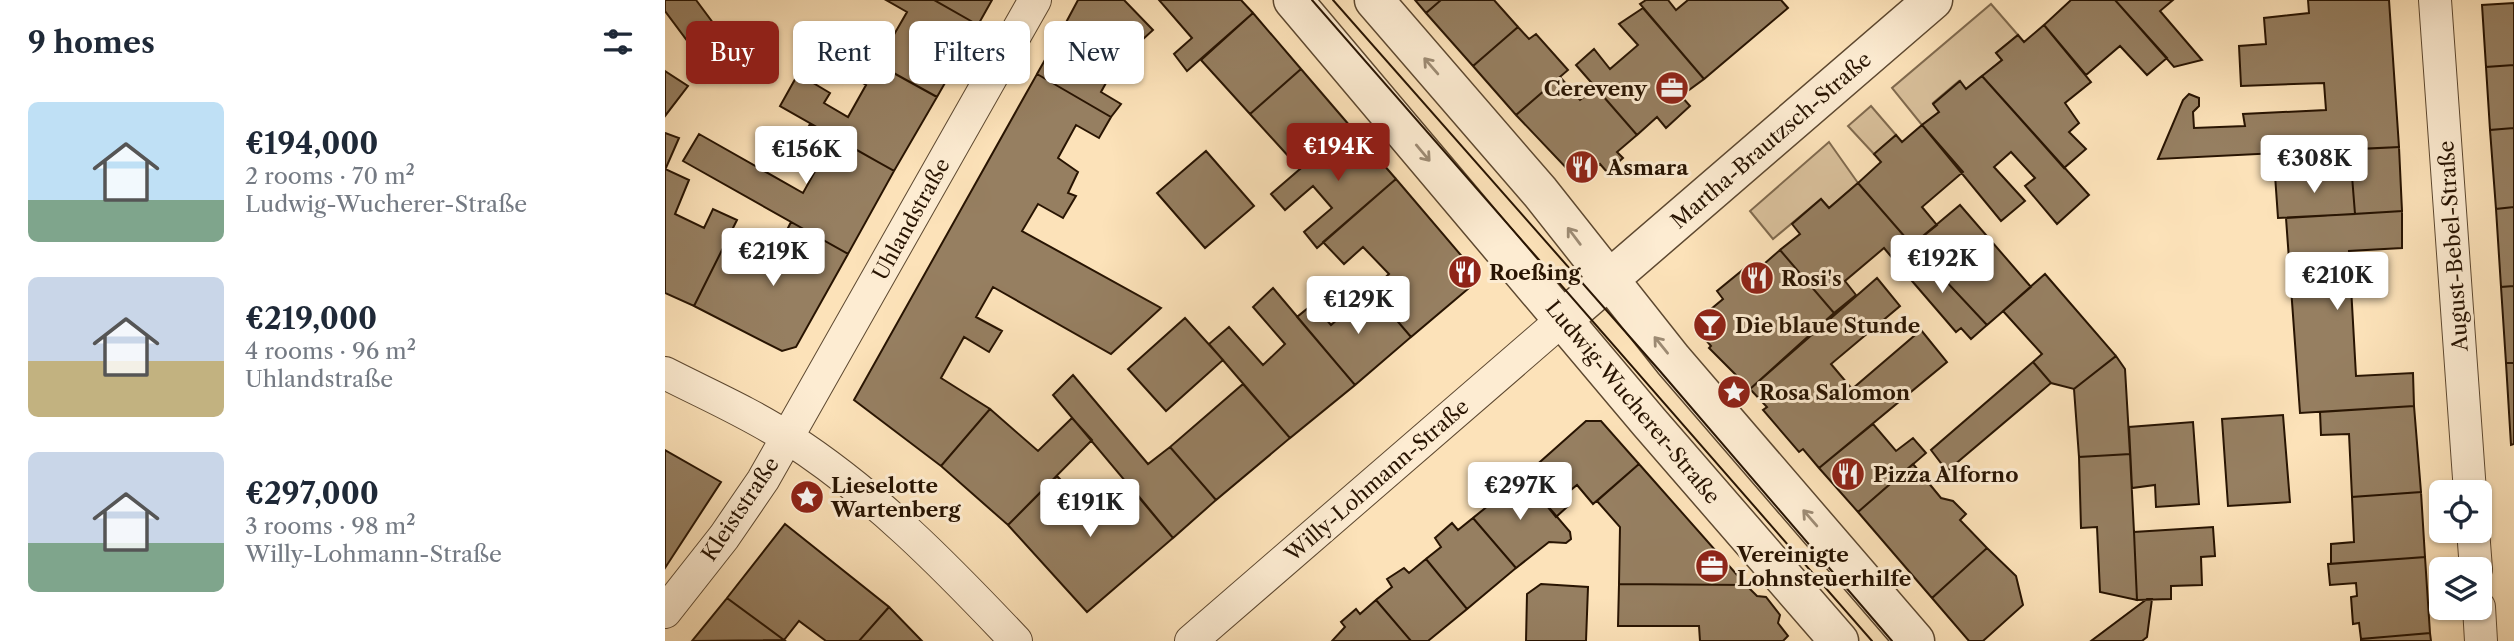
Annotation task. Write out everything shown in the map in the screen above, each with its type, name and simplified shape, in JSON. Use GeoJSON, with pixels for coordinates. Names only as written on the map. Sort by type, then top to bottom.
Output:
{"type":"FeatureCollection","features":[{"type":"Feature","properties":{"kind":"street","name":"Uhlandstraße"},"geometry":{"type":"LineString","coordinates":[[788,438],[1035,0]]}},
{"type":"Feature","properties":{"kind":"street","name":"Ludwig-Wucherer-Straße"},"geometry":{"type":"LineString","coordinates":[[1293,0],[1562,320],[1839,641]]}},
{"type":"Feature","properties":{"kind":"street"},"geometry":{"type":"LineString","coordinates":[[1374,0],[1540,192],[1609,281],[1915,641]]}},
{"type":"Feature","properties":{"kind":"street","name":"Martha-Brautzsch-Straße"},"geometry":{"type":"LineString","coordinates":[[1562,320],[1933,0]]}},
{"type":"Feature","properties":{"kind":"street","name":"August-Bebel-Straße"},"geometry":{"type":"LineString","coordinates":[[2435,0],[2469,480]]}},
{"type":"Feature","properties":{"kind":"street","name":"Willy-Lohmann-Straße"},"geometry":{"type":"LineString","coordinates":[[1191,641],[1562,320]]}},
{"type":"Feature","properties":{"kind":"street"},"geometry":{"type":"LineString","coordinates":[[665,373],[788,438],[878,506],[944,565],[1016,641]]}},
{"type":"Feature","properties":{"kind":"street","name":"Kleiststraße"},"geometry":{"type":"LineString","coordinates":[[665,612],[725,537],[788,438]]}},
{"type":"Feature","properties":{"kind":"street"},"geometry":{"type":"LineString","coordinates":[[2480,620],[2481,641]]}},
{"type":"Feature","properties":{"kind":"shaded area"},"geometry":{"type":"Polygon","coordinates":[[[1991,4],[2018,35],[1996,53],[2002,60],[1966,89],[1959,81],[1933,103],[1939,112],[1922,125],[1892,88],[1991,4]]]}},
{"type":"Feature","properties":{"kind":"shaded area"},"geometry":{"type":"Polygon","coordinates":[[[1871,106],[1896,135],[1874,154],[1848,126],[1871,106]]]}},
{"type":"Feature","properties":{"kind":"shaded area"},"geometry":{"type":"Polygon","coordinates":[[[1829,142],[1858,183],[1829,208],[1821,199],[1773,239],[1750,211],[1829,142]]]}},
{"type":"Feature","properties":{"kind":"building"},"geometry":{"type":"Polygon","coordinates":[[[665,0],[696,0],[712,21],[686,21],[686,39],[665,11],[665,0]]]}},
{"type":"Feature","properties":{"kind":"building"},"geometry":{"type":"Polygon","coordinates":[[[886,0],[934,0],[971,21],[909,21],[909,82],[895,74],[895,33],[907,12],[886,0]]]}},
{"type":"Feature","properties":{"kind":"building"},"geometry":{"type":"Polygon","coordinates":[[[934,0],[992,0],[980,21],[971,21],[934,0]]]}},
{"type":"Feature","properties":{"kind":"building"},"geometry":{"type":"Polygon","coordinates":[[[1078,0],[1124,0],[1153,30],[1144,38],[1144,21],[1067,21],[1078,0]]]}},
{"type":"Feature","properties":{"kind":"building"},"geometry":{"type":"Polygon","coordinates":[[[1159,0],[1241,0],[1253,13],[1187,71],[1174,54],[1192,38],[1159,0]]]}},
{"type":"Feature","properties":{"kind":"building"},"geometry":{"type":"Polygon","coordinates":[[[1415,0],[1441,0],[1426,13],[1415,0]]]}},
{"type":"Feature","properties":{"kind":"building"},"geometry":{"type":"Polygon","coordinates":[[[1441,0],[1494,0],[1518,27],[1473,66],[1426,13],[1441,0]]]}},
{"type":"Feature","properties":{"kind":"building"},"geometry":{"type":"Polygon","coordinates":[[[1646,0],[1668,0],[1676,10],[1688,0],[1781,0],[1788,8],[1704,79],[1640,4],[1646,0]]]}},
{"type":"Feature","properties":{"kind":"building"},"geometry":{"type":"Polygon","coordinates":[[[2071,0],[2115,0],[2167,58],[2147,75],[2120,46],[2086,75],[2044,25],[2071,0]]]}},
{"type":"Feature","properties":{"kind":"building"},"geometry":{"type":"Polygon","coordinates":[[[2115,0],[2173,0],[2160,11],[2202,60],[2174,67],[2115,0]]]}},
{"type":"Feature","properties":{"kind":"building"},"geometry":{"type":"Polygon","coordinates":[[[2308,0],[2389,0],[2399,147],[2158,159],[2183,100],[2189,94],[2199,98],[2199,106],[2193,112],[2194,128],[2245,126],[2243,114],[2326,110],[2324,83],[2241,86],[2239,46],[2266,44],[2264,18],[2309,13],[2308,0]]]}},
{"type":"Feature","properties":{"kind":"building"},"geometry":{"type":"Polygon","coordinates":[[[2514,3],[2514,65],[2486,67],[2482,5],[2514,3]]]}},
{"type":"Feature","properties":{"kind":"building"},"geometry":{"type":"Polygon","coordinates":[[[1643,8],[1704,79],[1681,96],[1690,106],[1666,128],[1657,117],[1637,135],[1576,65],[1594,49],[1610,69],[1638,45],[1619,24],[1643,8]]]}},
{"type":"Feature","properties":{"kind":"building"},"geometry":{"type":"Polygon","coordinates":[[[1253,13],[1301,69],[1250,114],[1201,60],[1253,13]]]}},
{"type":"Feature","properties":{"kind":"building"},"geometry":{"type":"Polygon","coordinates":[[[2044,25],[2091,82],[2065,103],[2079,123],[2069,132],[2086,149],[2064,168],[1982,76],[2002,60],[1996,53],[2018,35],[2024,42],[2044,25]]]}},
{"type":"Feature","properties":{"kind":"building"},"geometry":{"type":"Polygon","coordinates":[[[1518,27],[1529,39],[1536,34],[1568,70],[1516,115],[1473,66],[1518,27]]]}},
{"type":"Feature","properties":{"kind":"building"},"geometry":{"type":"Polygon","coordinates":[[[1044,62],[1044,78],[1037,74],[1044,62]]]}},
{"type":"Feature","properties":{"kind":"building"},"geometry":{"type":"Polygon","coordinates":[[[2514,65],[2514,128],[2490,130],[2486,67],[2514,65]]]}},
{"type":"Feature","properties":{"kind":"building"},"geometry":{"type":"Polygon","coordinates":[[[1301,69],[1350,126],[1300,169],[1250,114],[1301,69]]]}},
{"type":"Feature","properties":{"kind":"building"},"geometry":{"type":"Polygon","coordinates":[[[665,71],[688,86],[665,116],[665,71]]]}},
{"type":"Feature","properties":{"kind":"building"},"geometry":{"type":"Polygon","coordinates":[[[895,74],[909,84],[937,97],[894,171],[780,106],[793,83],[815,84],[830,93],[824,103],[848,117],[866,85],[895,84],[895,74]]]}},
{"type":"Feature","properties":{"kind":"building"},"geometry":{"type":"Polygon","coordinates":[[[1037,74],[1044,78],[1044,84],[1054,84],[1111,117],[1099,138],[1076,125],[1058,158],[1078,172],[1068,193],[1076,196],[1063,218],[1038,204],[1022,231],[1161,308],[1111,354],[993,287],[976,317],[1002,331],[989,352],[964,337],[941,378],[990,409],[941,466],[854,400],[1037,74]]]}},
{"type":"Feature","properties":{"kind":"building"},"geometry":{"type":"Polygon","coordinates":[[[1982,76],[2089,195],[2057,224],[2025,186],[2035,178],[2011,152],[1994,167],[2025,201],[2001,221],[1922,125],[1939,112],[1933,104],[1960,81],[1966,89],[1982,76]]]}},
{"type":"Feature","properties":{"kind":"building"},"geometry":{"type":"Polygon","coordinates":[[[1560,77],[1580,100],[1596,88],[1637,135],[1617,152],[1623,158],[1607,172],[1600,164],[1585,177],[1573,175],[1516,115],[1560,77]]]}},
{"type":"Feature","properties":{"kind":"building"},"geometry":{"type":"Polygon","coordinates":[[[913,84],[944,84],[937,97],[913,84]]]}},
{"type":"Feature","properties":{"kind":"building"},"geometry":{"type":"Polygon","coordinates":[[[1054,84],[1105,84],[1101,92],[1121,104],[1111,117],[1054,84]]]}},
{"type":"Feature","properties":{"kind":"building"},"geometry":{"type":"Polygon","coordinates":[[[810,124],[894,171],[848,254],[683,161],[699,134],[803,193],[823,157],[798,144],[810,124]]]}},
{"type":"Feature","properties":{"kind":"building"},"geometry":{"type":"Polygon","coordinates":[[[1922,125],[1963,172],[1922,207],[1937,225],[1912,245],[1858,183],[1881,162],[1874,154],[1896,135],[1902,142],[1922,125]]]}},
{"type":"Feature","properties":{"kind":"building"},"geometry":{"type":"Polygon","coordinates":[[[1350,126],[1396,179],[1317,248],[1304,232],[1332,208],[1313,186],[1285,210],[1271,194],[1350,126]]]}},
{"type":"Feature","properties":{"kind":"building"},"geometry":{"type":"Polygon","coordinates":[[[2514,128],[2514,207],[2496,209],[2490,130],[2514,128]]]}},
{"type":"Feature","properties":{"kind":"building"},"geometry":{"type":"Polygon","coordinates":[[[665,133],[679,138],[665,170],[665,133]]]}},
{"type":"Feature","properties":{"kind":"building"},"geometry":{"type":"Polygon","coordinates":[[[2399,147],[2402,211],[2355,214],[2352,176],[2335,177],[2334,150],[2399,147]]]}},
{"type":"Feature","properties":{"kind":"building"},"geometry":{"type":"Polygon","coordinates":[[[1206,151],[1254,206],[1205,248],[1157,193],[1206,151]]]}},
{"type":"Feature","properties":{"kind":"building"},"geometry":{"type":"Polygon","coordinates":[[[665,169],[689,180],[675,214],[704,228],[713,209],[737,220],[694,306],[665,293],[665,169]]]}},
{"type":"Feature","properties":{"kind":"building"},"geometry":{"type":"Polygon","coordinates":[[[2335,171],[2335,177],[2352,176],[2355,214],[2278,218],[2275,175],[2335,171]]]}},
{"type":"Feature","properties":{"kind":"building"},"geometry":{"type":"Polygon","coordinates":[[[1396,179],[1471,267],[1469,288],[1411,337],[1371,290],[1389,274],[1363,247],[1344,264],[1323,242],[1396,179]]]}},
{"type":"Feature","properties":{"kind":"building"},"geometry":{"type":"Polygon","coordinates":[[[1858,183],[1912,245],[1894,260],[1884,248],[1845,281],[1856,295],[1834,313],[1780,250],[1800,234],[1792,224],[1821,199],[1829,208],[1858,183]]]}},
{"type":"Feature","properties":{"kind":"building"},"geometry":{"type":"Polygon","coordinates":[[[1960,205],[2031,287],[1987,325],[1912,245],[1960,205]]]}},
{"type":"Feature","properties":{"kind":"building"},"geometry":{"type":"Polygon","coordinates":[[[2514,207],[2514,286],[2501,287],[2496,209],[2514,207]]]}},
{"type":"Feature","properties":{"kind":"building"},"geometry":{"type":"Polygon","coordinates":[[[2402,211],[2402,248],[2349,251],[2356,376],[2413,373],[2414,406],[2300,413],[2286,218],[2402,211]]]}},
{"type":"Feature","properties":{"kind":"building"},"geometry":{"type":"Polygon","coordinates":[[[791,222],[848,254],[796,347],[782,351],[694,306],[726,242],[770,264],[791,222]]]}},
{"type":"Feature","properties":{"kind":"building"},"geometry":{"type":"Polygon","coordinates":[[[1912,245],[1987,325],[1971,339],[1961,328],[1956,332],[1906,274],[1913,268],[1901,254],[1912,245]]]}},
{"type":"Feature","properties":{"kind":"building"},"geometry":{"type":"Polygon","coordinates":[[[1780,250],[1834,313],[1750,389],[1709,348],[1711,346],[1700,333],[1705,314],[1723,299],[1717,291],[1750,264],[1756,271],[1780,250]]]}},
{"type":"Feature","properties":{"kind":"building"},"geometry":{"type":"Polygon","coordinates":[[[2045,274],[2116,356],[2074,389],[2051,383],[2033,362],[2042,354],[2003,311],[2045,274]]]}},
{"type":"Feature","properties":{"kind":"building"},"geometry":{"type":"Polygon","coordinates":[[[1877,278],[1900,306],[1831,364],[1852,389],[1921,330],[1947,362],[1819,468],[1803,449],[1799,452],[1763,410],[1767,407],[1750,389],[1877,278]]]}},
{"type":"Feature","properties":{"kind":"building"},"geometry":{"type":"Polygon","coordinates":[[[2514,286],[2514,363],[2506,363],[2501,287],[2514,286]]]}},
{"type":"Feature","properties":{"kind":"building"},"geometry":{"type":"Polygon","coordinates":[[[1273,288],[1355,385],[1290,438],[1209,344],[1229,327],[1263,365],[1285,344],[1253,307],[1273,288]]]}},
{"type":"Feature","properties":{"kind":"building"},"geometry":{"type":"Polygon","coordinates":[[[1371,290],[1411,337],[1355,385],[1297,317],[1313,304],[1331,325],[1371,290]]]}},
{"type":"Feature","properties":{"kind":"building"},"geometry":{"type":"Polygon","coordinates":[[[1185,318],[1223,360],[1166,411],[1128,369],[1185,318]]]}},
{"type":"Feature","properties":{"kind":"building"},"geometry":{"type":"Polygon","coordinates":[[[2116,356],[2125,369],[2130,454],[2079,457],[2074,389],[2116,356]]]}},
{"type":"Feature","properties":{"kind":"building"},"geometry":{"type":"Polygon","coordinates":[[[2033,362],[2051,383],[1947,471],[1931,450],[2033,362]]]}},
{"type":"Feature","properties":{"kind":"building"},"geometry":{"type":"Polygon","coordinates":[[[2506,363],[2514,363],[2514,444],[2511,445],[2506,363]]]}},
{"type":"Feature","properties":{"kind":"building"},"geometry":{"type":"Polygon","coordinates":[[[1073,375],[1148,464],[1170,447],[1216,500],[1173,538],[1053,395],[1073,375]]]}},
{"type":"Feature","properties":{"kind":"building"},"geometry":{"type":"Polygon","coordinates":[[[1243,384],[1290,438],[1216,500],[1170,447],[1243,384]]]}},
{"type":"Feature","properties":{"kind":"building"},"geometry":{"type":"Polygon","coordinates":[[[2414,406],[2421,492],[2352,497],[2349,434],[2321,435],[2320,412],[2414,406]]]}},
{"type":"Feature","properties":{"kind":"building"},"geometry":{"type":"Polygon","coordinates":[[[990,409],[1038,451],[1072,418],[1092,440],[1008,525],[941,466],[990,409]]]}},
{"type":"Feature","properties":{"kind":"building"},"geometry":{"type":"Polygon","coordinates":[[[2283,415],[2290,502],[2228,506],[2222,419],[2283,415]]]}},
{"type":"Feature","properties":{"kind":"building"},"geometry":{"type":"Polygon","coordinates":[[[1586,421],[1601,421],[1639,464],[1593,504],[1577,485],[1561,498],[1567,507],[1556,517],[1523,477],[1586,421]]]}},
{"type":"Feature","properties":{"kind":"building"},"geometry":{"type":"Polygon","coordinates":[[[2193,422],[2199,504],[2156,507],[2155,485],[2132,488],[2129,427],[2193,422]]]}},
{"type":"Feature","properties":{"kind":"building"},"geometry":{"type":"Polygon","coordinates":[[[1873,424],[1896,451],[1913,438],[1926,453],[1858,512],[1819,468],[1873,424]]]}},
{"type":"Feature","properties":{"kind":"building"},"geometry":{"type":"Polygon","coordinates":[[[665,450],[721,482],[665,568],[665,450]]]}},
{"type":"Feature","properties":{"kind":"building"},"geometry":{"type":"Polygon","coordinates":[[[2130,454],[2137,600],[2100,592],[2097,527],[2081,528],[2079,457],[2130,454]]]}},
{"type":"Feature","properties":{"kind":"building"},"geometry":{"type":"Polygon","coordinates":[[[1639,464],[1746,585],[1619,584],[1620,527],[1597,501],[1639,464]]]}},
{"type":"Feature","properties":{"kind":"building"},"geometry":{"type":"Polygon","coordinates":[[[1913,464],[1941,498],[1953,501],[1966,514],[1960,520],[1987,548],[1932,598],[1858,512],[1913,464]]]}},
{"type":"Feature","properties":{"kind":"building"},"geometry":{"type":"Polygon","coordinates":[[[1057,476],[1091,512],[1127,482],[1173,538],[1087,612],[1008,525],[1057,476]]]}},
{"type":"Feature","properties":{"kind":"building"},"geometry":{"type":"Polygon","coordinates":[[[1523,477],[1570,532],[1571,539],[1566,543],[1549,542],[1516,568],[1473,518],[1489,505],[1484,496],[1501,482],[1509,488],[1523,477]]]}},
{"type":"Feature","properties":{"kind":"building"},"geometry":{"type":"Polygon","coordinates":[[[2421,492],[2425,557],[2331,564],[2331,544],[2354,542],[2352,497],[2421,492]]]}},
{"type":"Feature","properties":{"kind":"building"},"geometry":{"type":"Polygon","coordinates":[[[1473,518],[1516,568],[1467,609],[1426,559],[1441,547],[1435,538],[1452,523],[1458,530],[1473,518]]]}},
{"type":"Feature","properties":{"kind":"building"},"geometry":{"type":"Polygon","coordinates":[[[785,524],[889,607],[859,641],[826,641],[799,621],[784,640],[727,598],[785,524]]]}},
{"type":"Feature","properties":{"kind":"building"},"geometry":{"type":"Polygon","coordinates":[[[2213,527],[2215,556],[2201,557],[2202,585],[2171,586],[2171,599],[2137,600],[2134,532],[2213,527]]]}},
{"type":"Feature","properties":{"kind":"building"},"geometry":{"type":"Polygon","coordinates":[[[1987,548],[2016,576],[2023,605],[1983,641],[1969,641],[1932,598],[1987,548]]]}},
{"type":"Feature","properties":{"kind":"building"},"geometry":{"type":"Polygon","coordinates":[[[2425,557],[2430,633],[2361,639],[2359,623],[2353,624],[2351,597],[2357,596],[2356,583],[2330,585],[2328,564],[2425,557]]]}},
{"type":"Feature","properties":{"kind":"building"},"geometry":{"type":"Polygon","coordinates":[[[1426,559],[1467,609],[1428,641],[1411,641],[1376,600],[1392,587],[1387,579],[1404,568],[1409,573],[1426,559]]]}},
{"type":"Feature","properties":{"kind":"building"},"geometry":{"type":"Polygon","coordinates":[[[1541,584],[1588,587],[1586,641],[1526,641],[1527,594],[1541,584]]]}},
{"type":"Feature","properties":{"kind":"building"},"geometry":{"type":"Polygon","coordinates":[[[1619,584],[1746,585],[1757,596],[1766,597],[1780,615],[1778,623],[1788,636],[1783,641],[1700,641],[1699,626],[1618,626],[1619,584]]]}},
{"type":"Feature","properties":{"kind":"building"},"geometry":{"type":"Polygon","coordinates":[[[727,598],[784,640],[692,641],[727,598]]]}},
{"type":"Feature","properties":{"kind":"building"},"geometry":{"type":"Polygon","coordinates":[[[2147,599],[2152,599],[2147,637],[2142,641],[2091,641],[2147,599]]]}},
{"type":"Feature","properties":{"kind":"building"},"geometry":{"type":"Polygon","coordinates":[[[1376,600],[1411,641],[1332,641],[1345,627],[1341,622],[1356,609],[1360,614],[1376,600]]]}},
{"type":"Feature","properties":{"kind":"building"},"geometry":{"type":"Polygon","coordinates":[[[889,607],[922,641],[859,641],[889,607]]]}},
{"type":"Feature","properties":{"kind":"building"},"geometry":{"type":"Polygon","coordinates":[[[2430,633],[2431,641],[2361,641],[2361,639],[2430,633]]]}},
{"type":"Feature","properties":{"kind":"tram line"},"geometry":{"type":"LineString","coordinates":[[1312,0],[1872,641]]}},
{"type":"Feature","properties":{"kind":"tram line"},"geometry":{"type":"LineString","coordinates":[[1333,0],[1659,370],[1892,641]]}},
{"type":"Feature","properties":{"kind":"place","name":"Cereveny"},"geometry":{"type":"Point","coordinates":[1672,88]}},
{"type":"Feature","properties":{"kind":"place","name":"Asmara"},"geometry":{"type":"Point","coordinates":[1582,167]}},
{"type":"Feature","properties":{"kind":"place","name":"Roeßing"},"geometry":{"type":"Point","coordinates":[1465,272]}},
{"type":"Feature","properties":{"kind":"place","name":"Rosi's"},"geometry":{"type":"Point","coordinates":[1757,278]}},
{"type":"Feature","properties":{"kind":"place","name":"Die blaue Stunde"},"geometry":{"type":"Point","coordinates":[1710,325]}},
{"type":"Feature","properties":{"kind":"place","name":"Rosa Salomon"},"geometry":{"type":"Point","coordinates":[1734,392]}},
{"type":"Feature","properties":{"kind":"place","name":"Pizza Alforno"},"geometry":{"type":"Point","coordinates":[1848,474]}},
{"type":"Feature","properties":{"kind":"place","name":"Lieselotte Wartenberg"},"geometry":{"type":"Point","coordinates":[807,497]}},
{"type":"Feature","properties":{"kind":"place","name":"Vereinigte Lohnsteuerhilfe"},"geometry":{"type":"Point","coordinates":[1712,566]}}]}
